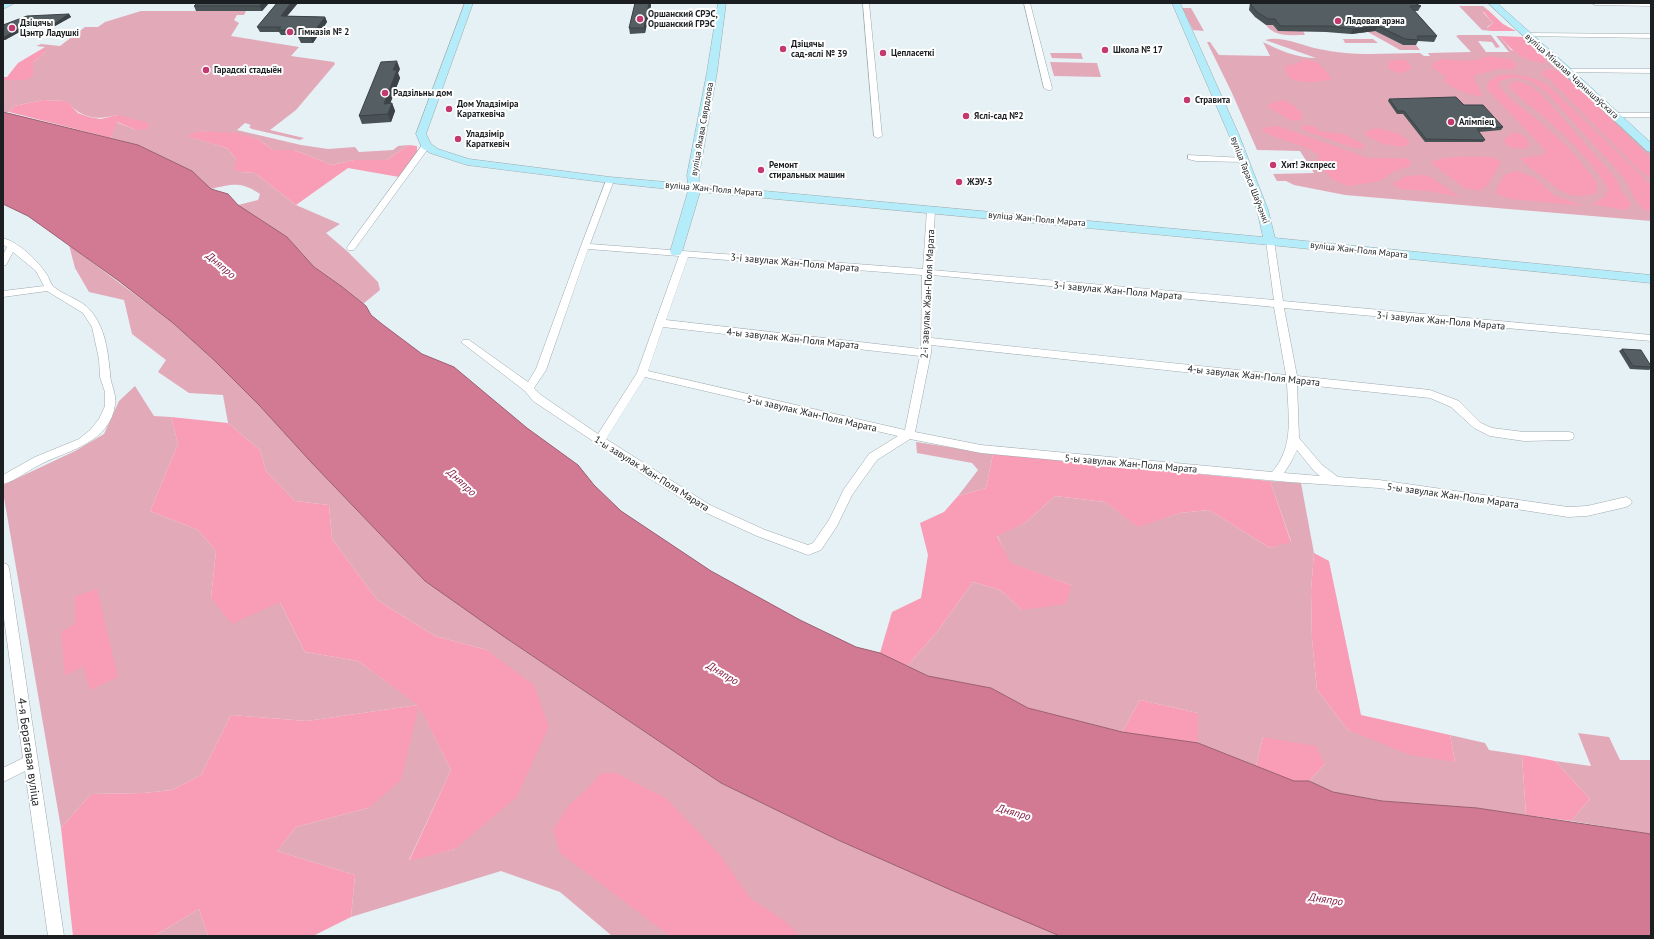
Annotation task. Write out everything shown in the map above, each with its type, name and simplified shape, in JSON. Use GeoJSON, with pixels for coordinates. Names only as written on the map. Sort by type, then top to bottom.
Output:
{"type":"FeatureCollection","features":[{"type":"Feature","properties":{"kind":"street"},"geometry":{"type":"LineString","coordinates":[[3,6],[11,3]]}},
{"type":"Feature","properties":{"kind":"street"},"geometry":{"type":"LineString","coordinates":[[350,248],[426,146],[421,134],[422,128],[469,3]]}},
{"type":"Feature","properties":{"kind":"street","name":"вуліца Якава Свярдлова"},"geometry":{"type":"LineString","coordinates":[[600,440],[642,373],[661,323],[694,193],[693,175],[712,72],[722,3]]}},
{"type":"Feature","properties":{"kind":"street"},"geometry":{"type":"LineString","coordinates":[[866,3],[878,136]]}},
{"type":"Feature","properties":{"kind":"street"},"geometry":{"type":"LineString","coordinates":[[1027,3],[1048,88]]}},
{"type":"Feature","properties":{"kind":"street","name":"вуліца Тараса Шаўчэнкі"},"geometry":{"type":"LineString","coordinates":[[1176,3],[1197,48],[1244,160],[1268,228],[1279,306],[1292,379],[1294,439],[1290,457],[1275,476]]}},
{"type":"Feature","properties":{"kind":"street","name":"вуліца Мікалая Чарнышэўскага"},"geometry":{"type":"LineString","coordinates":[[1492,3],[1568,71],[1651,149]]}},
{"type":"Feature","properties":{"kind":"street"},"geometry":{"type":"LineString","coordinates":[[1596,3],[1651,4]]}},
{"type":"Feature","properties":{"kind":"street"},"geometry":{"type":"LineString","coordinates":[[1527,35],[1651,36]]}},
{"type":"Feature","properties":{"kind":"street"},"geometry":{"type":"LineString","coordinates":[[1568,71],[1651,71]]}},
{"type":"Feature","properties":{"kind":"street"},"geometry":{"type":"LineString","coordinates":[[1615,115],[1651,115]]}},
{"type":"Feature","properties":{"kind":"street","name":"вуліца Жан-Поля Марата"},"geometry":{"type":"LineString","coordinates":[[426,146],[446,156],[467,162],[610,180],[1270,241],[1651,279]]}},
{"type":"Feature","properties":{"kind":"street"},"geometry":{"type":"LineString","coordinates":[[1191,156],[1196,159],[1244,160]]}},
{"type":"Feature","properties":{"kind":"street"},"geometry":{"type":"LineString","coordinates":[[529,388],[541,370],[610,180]]}},
{"type":"Feature","properties":{"kind":"street","name":"2-і завулак Жан-Поля Марата"},"geometry":{"type":"LineString","coordinates":[[909,435],[926,352],[927,272],[931,210]]}},
{"type":"Feature","properties":{"kind":"street"},"geometry":{"type":"LineString","coordinates":[[3,241],[35,263],[43,273],[49,288],[86,311],[97,328],[104,359],[105,377],[110,392],[110,406],[104,421],[94,433],[83,442],[39,460],[3,480]]}},
{"type":"Feature","properties":{"kind":"street"},"geometry":{"type":"LineString","coordinates":[[3,263],[12,246]]}},
{"type":"Feature","properties":{"kind":"street","name":"3-і завулак Жан-Поля Марата"},"geometry":{"type":"LineString","coordinates":[[585,246],[927,272],[1279,306],[1651,338]]}},
{"type":"Feature","properties":{"kind":"street"},"geometry":{"type":"LineString","coordinates":[[3,294],[49,288]]}},
{"type":"Feature","properties":{"kind":"street","name":"4-ы завулак Жан-Поля Марата"},"geometry":{"type":"LineString","coordinates":[[661,323],[926,352]]}},
{"type":"Feature","properties":{"kind":"street","name":"4-ы завулак Жан-Поля Марата"},"geometry":{"type":"LineString","coordinates":[[926,341],[1430,394],[1446,399],[1458,407],[1469,419],[1481,428],[1503,435],[1569,436]]}},
{"type":"Feature","properties":{"kind":"street","name":"1-ы завулак Жан-Поля Марата"},"geometry":{"type":"LineString","coordinates":[[466,342],[529,388],[537,398],[648,472],[706,508],[761,533],[808,550],[817,547],[833,523],[848,492],[873,457],[909,435]]}},
{"type":"Feature","properties":{"kind":"street","name":"5-ы завулак Жан-Поля Марата"},"geometry":{"type":"LineString","coordinates":[[642,373],[909,435],[981,449],[1337,482],[1379,484],[1568,512],[1587,511],[1626,502]]}},
{"type":"Feature","properties":{"kind":"street"},"geometry":{"type":"LineString","coordinates":[[1294,439],[1318,468],[1337,482]]}},
{"type":"Feature","properties":{"kind":"street","name":"4-я Берагавая вуліца"},"geometry":{"type":"LineString","coordinates":[[3,568],[56,936]]}},
{"type":"Feature","properties":{"kind":"street"},"geometry":{"type":"LineString","coordinates":[[3,775],[30,762]]}},
{"type":"Feature","properties":{"kind":"shaded area"},"geometry":{"type":"Polygon","coordinates":[[[1459,6],[1483,6],[1488,10],[1483,12],[1493,23],[1487,27],[1491,31],[1482,30],[1459,6]]]}},
{"type":"Feature","properties":{"kind":"shaded area"},"geometry":{"type":"Polygon","coordinates":[[[1182,8],[1191,8],[1204,31],[1193,30],[1182,8]]]}},
{"type":"Feature","properties":{"kind":"shaded area"},"geometry":{"type":"Polygon","coordinates":[[[1488,10],[1503,24],[1516,31],[1491,31],[1487,28],[1493,23],[1483,11],[1488,10]]]}},
{"type":"Feature","properties":{"kind":"shaded area"},"geometry":{"type":"Polygon","coordinates":[[[141,11],[246,11],[244,15],[237,15],[234,20],[239,23],[231,36],[299,47],[291,56],[334,62],[335,64],[296,110],[270,130],[304,138],[300,140],[252,129],[249,127],[251,125],[245,123],[237,130],[301,145],[328,149],[355,147],[359,152],[393,150],[398,146],[409,145],[387,160],[354,160],[332,165],[294,150],[273,150],[258,139],[200,131],[187,136],[227,148],[236,159],[239,172],[255,173],[296,205],[340,224],[326,233],[347,251],[378,282],[380,290],[363,304],[314,267],[287,237],[238,205],[258,200],[260,194],[242,185],[231,185],[211,189],[192,171],[138,145],[111,138],[116,122],[136,130],[117,115],[101,118],[89,117],[71,107],[65,101],[43,100],[14,106],[9,112],[3,112],[3,80],[27,80],[33,63],[45,52],[45,47],[36,46],[41,44],[60,46],[85,27],[98,27],[105,22],[141,11]]]}},
{"type":"Feature","properties":{"kind":"shaded area"},"geometry":{"type":"Polygon","coordinates":[[[1266,25],[1273,25],[1278,31],[1303,31],[1305,35],[1289,35],[1274,32],[1266,25]]]}},
{"type":"Feature","properties":{"kind":"shaded area"},"geometry":{"type":"Polygon","coordinates":[[[1375,31],[1403,45],[1416,45],[1420,50],[1400,50],[1368,32],[1375,31]]]}},
{"type":"Feature","properties":{"kind":"shaded area"},"geometry":{"type":"Polygon","coordinates":[[[1491,35],[1500,47],[1496,48],[1492,42],[1478,41],[1486,52],[1509,52],[1496,36],[1500,36],[1511,50],[1532,55],[1548,56],[1651,153],[1651,221],[1345,195],[1294,185],[1286,181],[1277,181],[1273,174],[1314,173],[1300,151],[1257,150],[1232,93],[1207,42],[1210,42],[1219,55],[1270,56],[1263,42],[1295,55],[1316,58],[1265,40],[1271,39],[1285,40],[1319,49],[1345,53],[1420,53],[1424,56],[1430,56],[1428,53],[1471,52],[1456,36],[1491,35]]]}},
{"type":"Feature","properties":{"kind":"shaded area"},"geometry":{"type":"Polygon","coordinates":[[[1500,36],[1523,37],[1542,53],[1547,60],[1543,63],[1523,58],[1518,55],[1500,36]]]}},
{"type":"Feature","properties":{"kind":"shaded area"},"geometry":{"type":"Polygon","coordinates":[[[1343,39],[1373,39],[1378,43],[1345,43],[1343,39]]]}},
{"type":"Feature","properties":{"kind":"shaded area"},"geometry":{"type":"Polygon","coordinates":[[[45,47],[45,52],[33,63],[33,76],[27,80],[3,80],[3,77],[7,77],[18,63],[45,47]]]}},
{"type":"Feature","properties":{"kind":"shaded area"},"geometry":{"type":"Polygon","coordinates":[[[1050,53],[1081,53],[1083,59],[1052,58],[1050,53]]]}},
{"type":"Feature","properties":{"kind":"shaded area"},"geometry":{"type":"Polygon","coordinates":[[[1488,56],[1510,59],[1517,64],[1514,69],[1498,69],[1473,76],[1483,96],[1468,94],[1449,85],[1444,82],[1445,76],[1431,67],[1434,62],[1443,59],[1459,61],[1476,60],[1488,56]]]}},
{"type":"Feature","properties":{"kind":"shaded area"},"geometry":{"type":"Polygon","coordinates":[[[1302,60],[1308,60],[1320,64],[1332,79],[1303,82],[1292,79],[1287,75],[1285,66],[1296,64],[1302,60]]]}},
{"type":"Feature","properties":{"kind":"shaded area"},"geometry":{"type":"Polygon","coordinates":[[[1406,60],[1412,68],[1405,72],[1397,73],[1388,68],[1389,61],[1406,60]]]}},
{"type":"Feature","properties":{"kind":"shaded area"},"geometry":{"type":"Polygon","coordinates":[[[1050,62],[1097,63],[1101,77],[1054,76],[1050,62]]]}},
{"type":"Feature","properties":{"kind":"shaded area"},"geometry":{"type":"Polygon","coordinates":[[[1549,69],[1559,71],[1568,77],[1651,159],[1651,179],[1639,170],[1550,80],[1542,75],[1542,72],[1549,69]]]}},
{"type":"Feature","properties":{"kind":"shaded area"},"geometry":{"type":"Polygon","coordinates":[[[1507,74],[1528,77],[1548,85],[1651,185],[1651,211],[1641,207],[1637,203],[1626,182],[1617,170],[1545,91],[1527,80],[1509,78],[1500,81],[1499,86],[1512,100],[1568,147],[1596,181],[1597,193],[1579,196],[1565,193],[1525,163],[1521,158],[1543,155],[1545,150],[1487,89],[1488,82],[1497,76],[1507,74]]]}},
{"type":"Feature","properties":{"kind":"shaded area"},"geometry":{"type":"Polygon","coordinates":[[[1518,81],[1531,86],[1543,96],[1617,180],[1620,190],[1631,203],[1629,208],[1622,210],[1592,204],[1605,197],[1608,189],[1591,164],[1578,149],[1509,87],[1511,83],[1518,81]]]}},
{"type":"Feature","properties":{"kind":"shaded area"},"geometry":{"type":"Polygon","coordinates":[[[43,100],[66,101],[78,113],[89,117],[101,119],[117,115],[149,123],[147,129],[136,130],[117,122],[111,138],[9,112],[14,106],[43,100]]]}},
{"type":"Feature","properties":{"kind":"shaded area"},"geometry":{"type":"Polygon","coordinates":[[[1283,100],[1292,104],[1302,113],[1302,119],[1292,121],[1266,106],[1283,100]]]}},
{"type":"Feature","properties":{"kind":"shaded area"},"geometry":{"type":"Polygon","coordinates":[[[1302,125],[1313,126],[1320,131],[1344,134],[1365,145],[1362,149],[1351,147],[1303,130],[1302,125]]]}},
{"type":"Feature","properties":{"kind":"shaded area"},"geometry":{"type":"Polygon","coordinates":[[[1278,126],[1368,158],[1406,158],[1410,161],[1410,166],[1393,172],[1381,181],[1348,186],[1333,180],[1323,170],[1318,161],[1319,155],[1261,130],[1267,127],[1278,126]]]}},
{"type":"Feature","properties":{"kind":"shaded area"},"geometry":{"type":"Polygon","coordinates":[[[1377,128],[1400,134],[1410,142],[1404,147],[1383,144],[1365,135],[1366,131],[1377,128]]]}},
{"type":"Feature","properties":{"kind":"shaded area"},"geometry":{"type":"Polygon","coordinates":[[[199,131],[236,133],[258,139],[273,150],[294,150],[332,165],[354,160],[387,160],[409,145],[417,146],[417,152],[399,177],[348,168],[296,205],[255,173],[239,172],[234,169],[236,159],[227,148],[186,136],[199,131]]]}},
{"type":"Feature","properties":{"kind":"shaded area"},"geometry":{"type":"Polygon","coordinates":[[[1514,132],[1525,136],[1530,145],[1524,149],[1513,148],[1506,145],[1504,139],[1514,132]]]}},
{"type":"Feature","properties":{"kind":"shaded area"},"geometry":{"type":"Polygon","coordinates":[[[1449,158],[1495,158],[1501,162],[1487,186],[1480,191],[1464,188],[1431,163],[1435,160],[1449,158]]]}},
{"type":"Feature","properties":{"kind":"shaded area"},"geometry":{"type":"Polygon","coordinates":[[[1516,171],[1534,177],[1555,196],[1584,206],[1510,199],[1495,193],[1504,175],[1516,171]]]}},
{"type":"Feature","properties":{"kind":"shaded area"},"geometry":{"type":"Polygon","coordinates":[[[1418,175],[1429,176],[1460,197],[1429,191],[1400,189],[1392,184],[1404,177],[1418,175]]]}},
{"type":"Feature","properties":{"kind":"shaded area"},"geometry":{"type":"Polygon","coordinates":[[[69,245],[173,323],[214,360],[259,405],[380,533],[503,636],[721,783],[838,840],[1060,936],[612,936],[560,892],[501,871],[351,917],[355,875],[277,851],[296,827],[368,808],[418,705],[307,721],[231,715],[201,775],[172,790],[144,793],[91,794],[61,828],[3,485],[75,451],[104,434],[119,401],[135,386],[154,416],[171,417],[178,444],[150,511],[198,530],[216,551],[211,598],[280,602],[305,652],[358,661],[419,705],[451,770],[409,860],[455,849],[487,650],[435,636],[377,600],[332,539],[329,505],[295,501],[266,471],[260,450],[228,423],[223,395],[189,393],[158,372],[166,360],[132,334],[124,300],[89,292],[75,268],[69,245]]]}},
{"type":"Feature","properties":{"kind":"shaded area"},"geometry":{"type":"Polygon","coordinates":[[[171,417],[228,423],[260,450],[266,471],[295,501],[329,505],[332,539],[377,600],[435,636],[487,650],[534,685],[549,726],[517,797],[455,849],[409,861],[451,770],[419,706],[401,780],[368,808],[296,827],[277,851],[355,875],[351,917],[313,936],[208,936],[199,909],[154,936],[73,936],[61,828],[91,794],[144,793],[172,790],[201,775],[231,715],[307,721],[418,705],[358,661],[305,652],[280,602],[232,624],[211,598],[216,551],[198,530],[150,511],[178,444],[171,417]]]}},
{"type":"Feature","properties":{"kind":"shaded area"},"geometry":{"type":"Polygon","coordinates":[[[916,442],[993,454],[986,488],[958,496],[978,470],[972,463],[917,453],[916,442]]]}},
{"type":"Feature","properties":{"kind":"shaded area"},"geometry":{"type":"Polygon","coordinates":[[[993,454],[1270,481],[1291,542],[1270,548],[1209,510],[1180,513],[1138,527],[1105,502],[1055,496],[1025,523],[997,536],[1011,563],[1071,585],[1066,604],[1022,610],[1000,590],[973,582],[937,632],[907,666],[880,653],[892,612],[921,598],[928,555],[920,523],[944,512],[958,496],[986,488],[993,454]]]}},
{"type":"Feature","properties":{"kind":"shaded area"},"geometry":{"type":"Polygon","coordinates":[[[1270,481],[1301,483],[1314,553],[1311,591],[1312,639],[1317,690],[1348,730],[1455,762],[1450,735],[1485,743],[1489,750],[1522,755],[1526,815],[1477,808],[1382,801],[1333,792],[1309,781],[1325,764],[1263,737],[1256,766],[1198,743],[1198,713],[1140,700],[1122,732],[1028,708],[991,688],[928,676],[907,666],[937,632],[973,582],[1000,590],[1022,610],[1071,585],[1010,563],[997,535],[1025,523],[1055,496],[1105,502],[1138,526],[1180,513],[1209,510],[1270,548],[1291,541],[1270,481]]]}},
{"type":"Feature","properties":{"kind":"shaded area"},"geometry":{"type":"Polygon","coordinates":[[[1314,553],[1329,561],[1361,715],[1450,735],[1455,762],[1410,755],[1348,730],[1317,690],[1312,639],[1311,591],[1314,553]]]}},
{"type":"Feature","properties":{"kind":"shaded area"},"geometry":{"type":"Polygon","coordinates":[[[97,589],[118,677],[90,690],[83,666],[65,676],[61,632],[75,624],[75,596],[97,589]]]}},
{"type":"Feature","properties":{"kind":"shaded area"},"geometry":{"type":"Polygon","coordinates":[[[1140,700],[1198,713],[1198,743],[1122,732],[1140,700]]]}},
{"type":"Feature","properties":{"kind":"shaded area"},"geometry":{"type":"Polygon","coordinates":[[[1578,733],[1609,737],[1620,760],[1651,760],[1651,834],[1571,821],[1590,799],[1555,761],[1591,766],[1578,733]]]}},
{"type":"Feature","properties":{"kind":"shaded area"},"geometry":{"type":"Polygon","coordinates":[[[1263,737],[1316,746],[1325,764],[1309,781],[1294,781],[1256,766],[1263,737]]]}},
{"type":"Feature","properties":{"kind":"shaded area"},"geometry":{"type":"Polygon","coordinates":[[[1522,755],[1555,761],[1590,799],[1571,821],[1526,815],[1522,755]]]}},
{"type":"Feature","properties":{"kind":"shaded area"},"geometry":{"type":"Polygon","coordinates":[[[601,773],[616,773],[666,798],[721,856],[750,898],[785,921],[800,936],[670,936],[560,853],[553,830],[569,805],[589,787],[601,773]]]}},
{"type":"Feature","properties":{"kind":"shaded area"},"geometry":{"type":"Polygon","coordinates":[[[199,909],[208,936],[154,936],[199,909]]]}},
{"type":"Feature","properties":{"kind":"water","name":"Дняпро"},"geometry":{"type":"Polygon","coordinates":[[[3,112],[138,145],[192,171],[211,189],[228,194],[238,205],[287,237],[314,267],[366,306],[371,315],[382,324],[422,354],[454,367],[527,428],[578,465],[594,485],[621,511],[711,571],[800,620],[856,647],[880,653],[928,676],[991,688],[1028,708],[1122,732],[1198,743],[1294,781],[1309,781],[1333,792],[1382,801],[1477,808],[1651,834],[1651,936],[1060,936],[838,840],[721,783],[503,636],[425,581],[311,462],[259,405],[214,360],[173,323],[119,281],[28,216],[3,204],[3,112]]]}},
{"type":"Feature","properties":{"kind":"building"},"geometry":{"type":"Polygon","coordinates":[[[197,3],[262,3],[260,6],[194,6],[197,3]]]}},
{"type":"Feature","properties":{"kind":"building"},"geometry":{"type":"Polygon","coordinates":[[[277,3],[291,3],[281,16],[325,17],[310,37],[298,37],[304,30],[278,30],[281,27],[257,27],[277,3]]]}},
{"type":"Feature","properties":{"kind":"building","name":"Оршанский СРЭС, Оршанский ГРЭС"},"geometry":{"type":"Polygon","coordinates":[[[635,3],[649,3],[644,28],[629,28],[635,3]]]}},
{"type":"Feature","properties":{"kind":"building","name":"Лядовая арэна"},"geometry":{"type":"Polygon","coordinates":[[[1251,3],[1414,3],[1421,6],[1410,6],[1437,36],[1417,36],[1419,40],[1405,39],[1378,26],[1353,29],[1329,26],[1280,26],[1275,19],[1268,19],[1257,12],[1251,3]]]}},
{"type":"Feature","properties":{"kind":"building","name":"Дзіцячы Цэнтр Ладушкі"},"geometry":{"type":"Polygon","coordinates":[[[69,14],[54,24],[36,22],[21,27],[3,38],[3,25],[27,16],[69,14]]]}},
{"type":"Feature","properties":{"kind":"building"},"geometry":{"type":"Polygon","coordinates":[[[397,61],[393,70],[397,70],[384,104],[392,103],[388,114],[359,116],[381,62],[397,61]]]}},
{"type":"Feature","properties":{"kind":"building","name":"Алімпіец"},"geometry":{"type":"Polygon","coordinates":[[[1456,97],[1464,105],[1483,105],[1503,127],[1477,129],[1485,140],[1426,139],[1404,111],[1398,111],[1389,99],[1456,97]]]}},
{"type":"Feature","properties":{"kind":"building"},"geometry":{"type":"Polygon","coordinates":[[[1622,349],[1641,350],[1651,367],[1633,366],[1622,349]]]}},
{"type":"Feature","properties":{"kind":"place","name":"Оршанский СРЭС, Оршанский ГРЭС"},"geometry":{"type":"Point","coordinates":[640,19]}},
{"type":"Feature","properties":{"kind":"place","name":"Лядовая арэна"},"geometry":{"type":"Point","coordinates":[1338,21]}},
{"type":"Feature","properties":{"kind":"place","name":"Дзіцячы Цэнтр Ладушкі"},"geometry":{"type":"Point","coordinates":[12,28]}},
{"type":"Feature","properties":{"kind":"place","name":"Гімназія № 2"},"geometry":{"type":"Point","coordinates":[290,32]}},
{"type":"Feature","properties":{"kind":"place","name":"Дзіцячы сад-яслі № 39"},"geometry":{"type":"Point","coordinates":[783,49]}},
{"type":"Feature","properties":{"kind":"place","name":"Школа № 17"},"geometry":{"type":"Point","coordinates":[1105,50]}},
{"type":"Feature","properties":{"kind":"place","name":"Цепласеткі"},"geometry":{"type":"Point","coordinates":[883,53]}},
{"type":"Feature","properties":{"kind":"place","name":"Гарадскі стадыён"},"geometry":{"type":"Point","coordinates":[206,70]}},
{"type":"Feature","properties":{"kind":"place","name":"Радзільны дом"},"geometry":{"type":"Point","coordinates":[385,93]}},
{"type":"Feature","properties":{"kind":"place","name":"Стравита"},"geometry":{"type":"Point","coordinates":[1187,100]}},
{"type":"Feature","properties":{"kind":"place","name":"Дом Уладзіміра Караткевіча"},"geometry":{"type":"Point","coordinates":[449,109]}},
{"type":"Feature","properties":{"kind":"place","name":"Яслі-сад №2"},"geometry":{"type":"Point","coordinates":[966,116]}},
{"type":"Feature","properties":{"kind":"place","name":"Алімпіец"},"geometry":{"type":"Point","coordinates":[1451,122]}},
{"type":"Feature","properties":{"kind":"place","name":"Уладзімір Караткевіч"},"geometry":{"type":"Point","coordinates":[458,139]}},
{"type":"Feature","properties":{"kind":"place","name":"Хит! Экспресс"},"geometry":{"type":"Point","coordinates":[1273,165]}},
{"type":"Feature","properties":{"kind":"place","name":"Ремонт стиральных машин"},"geometry":{"type":"Point","coordinates":[761,170]}},
{"type":"Feature","properties":{"kind":"place","name":"ЖЭУ-3"},"geometry":{"type":"Point","coordinates":[959,182]}}]}
